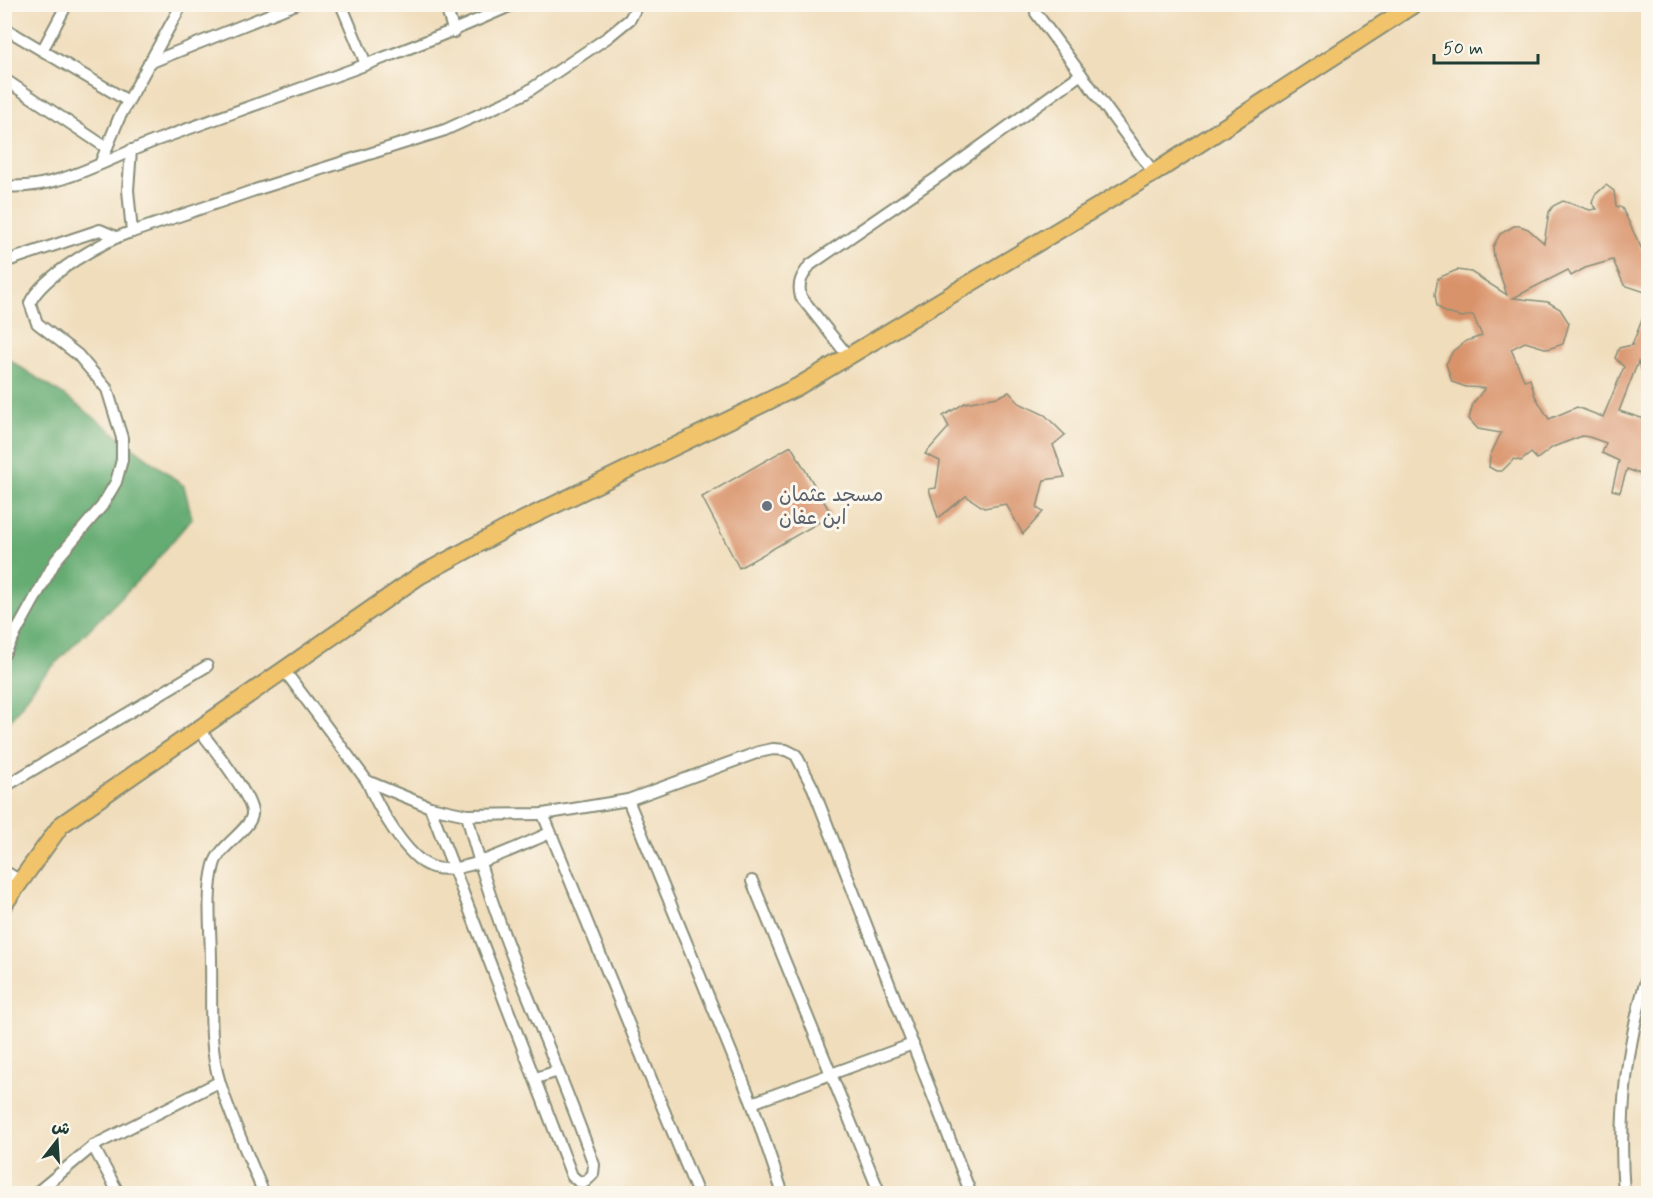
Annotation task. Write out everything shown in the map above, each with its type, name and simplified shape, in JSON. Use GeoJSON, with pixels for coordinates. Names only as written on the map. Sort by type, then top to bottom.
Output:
{"type":"FeatureCollection","features":[{"type":"Feature","properties":{"kind":"main road"},"geometry":{"type":"LineString","coordinates":[[4,904],[61,825],[198,728],[455,554],[797,387],[1154,173],[1414,4]]}},
{"type":"Feature","properties":{"kind":"street"},"geometry":{"type":"LineString","coordinates":[[44,49],[67,4]]}},
{"type":"Feature","properties":{"kind":"street"},"geometry":{"type":"LineString","coordinates":[[101,162],[114,128],[182,4]]}},
{"type":"Feature","properties":{"kind":"street"},"geometry":{"type":"LineString","coordinates":[[149,63],[296,4]]}},
{"type":"Feature","properties":{"kind":"street"},"geometry":{"type":"LineString","coordinates":[[341,4],[366,64]]}},
{"type":"Feature","properties":{"kind":"street"},"geometry":{"type":"LineString","coordinates":[[445,4],[454,32]]}},
{"type":"Feature","properties":{"kind":"street"},"geometry":{"type":"LineString","coordinates":[[4,186],[30,188],[53,183],[131,150],[454,32],[514,4]]}},
{"type":"Feature","properties":{"kind":"street"},"geometry":{"type":"LineString","coordinates":[[4,654],[56,560],[102,506],[116,482],[122,460],[118,418],[107,388],[78,355],[37,323],[30,303],[43,284],[114,236],[445,130],[524,94],[608,37],[630,19],[638,4]]}},
{"type":"Feature","properties":{"kind":"street"},"geometry":{"type":"LineString","coordinates":[[1036,13],[1154,173]]}},
{"type":"Feature","properties":{"kind":"street"},"geometry":{"type":"LineString","coordinates":[[4,28],[44,49],[128,101]]}},
{"type":"Feature","properties":{"kind":"street"},"geometry":{"type":"LineString","coordinates":[[848,356],[801,297],[798,288],[810,265],[948,170],[1081,74]]}},
{"type":"Feature","properties":{"kind":"street"},"geometry":{"type":"LineString","coordinates":[[4,79],[107,148]]}},
{"type":"Feature","properties":{"kind":"street"},"geometry":{"type":"LineString","coordinates":[[131,150],[128,190],[132,232]]}},
{"type":"Feature","properties":{"kind":"street"},"geometry":{"type":"LineString","coordinates":[[4,262],[100,230],[107,231],[114,236]]}},
{"type":"Feature","properties":{"kind":"street"},"geometry":{"type":"LineString","coordinates":[[4,787],[116,723],[207,666]]}},
{"type":"Feature","properties":{"kind":"street"},"geometry":{"type":"LineString","coordinates":[[284,670],[367,781],[377,807],[394,831],[422,861],[434,868],[478,862],[550,834]]}},
{"type":"Feature","properties":{"kind":"street"},"geometry":{"type":"LineString","coordinates":[[198,728],[245,795],[252,810],[247,826],[218,854],[212,880],[213,1045],[219,1082],[264,1194]]}},
{"type":"Feature","properties":{"kind":"street"},"geometry":{"type":"LineString","coordinates":[[367,781],[430,807],[467,815],[543,814],[628,800],[759,752],[786,750],[796,755],[813,788],[971,1194]]}},
{"type":"Feature","properties":{"kind":"street"},"geometry":{"type":"LineString","coordinates":[[628,800],[752,1103],[783,1194]]}},
{"type":"Feature","properties":{"kind":"street"},"geometry":{"type":"LineString","coordinates":[[430,807],[572,1176],[578,1181],[585,1182],[593,1174],[594,1165],[512,956],[478,862],[467,815]]}},
{"type":"Feature","properties":{"kind":"street"},"geometry":{"type":"LineString","coordinates":[[543,814],[622,1002],[698,1194]]}},
{"type":"Feature","properties":{"kind":"street"},"geometry":{"type":"LineString","coordinates":[[4,872],[21,881]]}},
{"type":"Feature","properties":{"kind":"street"},"geometry":{"type":"LineString","coordinates":[[752,881],[880,1194]]}},
{"type":"Feature","properties":{"kind":"street"},"geometry":{"type":"LineString","coordinates":[[1624,1194],[1620,1145],[1625,1080],[1638,1008],[1648,973]]}},
{"type":"Feature","properties":{"kind":"street"},"geometry":{"type":"LineString","coordinates":[[752,1103],[913,1044]]}},
{"type":"Feature","properties":{"kind":"street"},"geometry":{"type":"LineString","coordinates":[[536,1078],[558,1071]]}},
{"type":"Feature","properties":{"kind":"street"},"geometry":{"type":"LineString","coordinates":[[35,1194],[93,1146],[219,1082]]}},
{"type":"Feature","properties":{"kind":"street"},"geometry":{"type":"LineString","coordinates":[[93,1146],[119,1194]]}},
{"type":"Feature","properties":{"kind":"green space"},"geometry":{"type":"Polygon","coordinates":[[[5,357],[71,400],[184,486],[192,518],[149,569],[39,680],[5,728],[5,357]]]}},
{"type":"Feature","properties":{"kind":"building"},"geometry":{"type":"Polygon","coordinates":[[[1606,185],[1614,191],[1616,206],[1622,208],[1648,262],[1648,293],[1624,285],[1613,260],[1585,268],[1571,276],[1568,270],[1513,298],[1548,302],[1560,309],[1569,323],[1563,344],[1548,349],[1525,342],[1511,349],[1524,380],[1530,379],[1535,396],[1549,419],[1577,407],[1603,417],[1624,367],[1615,358],[1619,348],[1632,345],[1648,305],[1648,338],[1643,352],[1648,353],[1648,384],[1638,362],[1619,411],[1648,420],[1648,477],[1627,469],[1620,492],[1612,490],[1619,461],[1602,453],[1606,443],[1589,437],[1582,436],[1553,447],[1537,459],[1531,453],[1521,461],[1514,459],[1502,471],[1489,467],[1490,456],[1501,433],[1478,429],[1469,419],[1473,403],[1485,388],[1466,387],[1452,382],[1446,364],[1453,351],[1466,341],[1482,336],[1473,315],[1462,317],[1446,313],[1437,306],[1435,294],[1438,278],[1457,270],[1471,272],[1507,295],[1494,257],[1493,247],[1500,234],[1514,226],[1520,226],[1528,229],[1544,243],[1549,212],[1553,206],[1563,201],[1590,210],[1597,209],[1592,203],[1595,195],[1606,185]]]}},
{"type":"Feature","properties":{"kind":"building"},"geometry":{"type":"Polygon","coordinates":[[[1009,392],[1019,403],[1045,415],[1065,435],[1053,445],[1065,477],[1044,480],[1037,508],[1043,512],[1023,534],[1006,504],[984,508],[966,496],[938,518],[929,489],[936,488],[940,461],[925,454],[949,427],[943,416],[965,403],[998,397],[1009,392]]]}},
{"type":"Feature","properties":{"kind":"building","name":"مسجد عثمان ابن عفان"},"geometry":{"type":"Polygon","coordinates":[[[791,446],[832,515],[739,568],[702,497],[791,446]]]}},
{"type":"Feature","properties":{"kind":"place","name":"مسجد عثمان ابن عفان"},"geometry":{"type":"Point","coordinates":[767,506]}}]}
